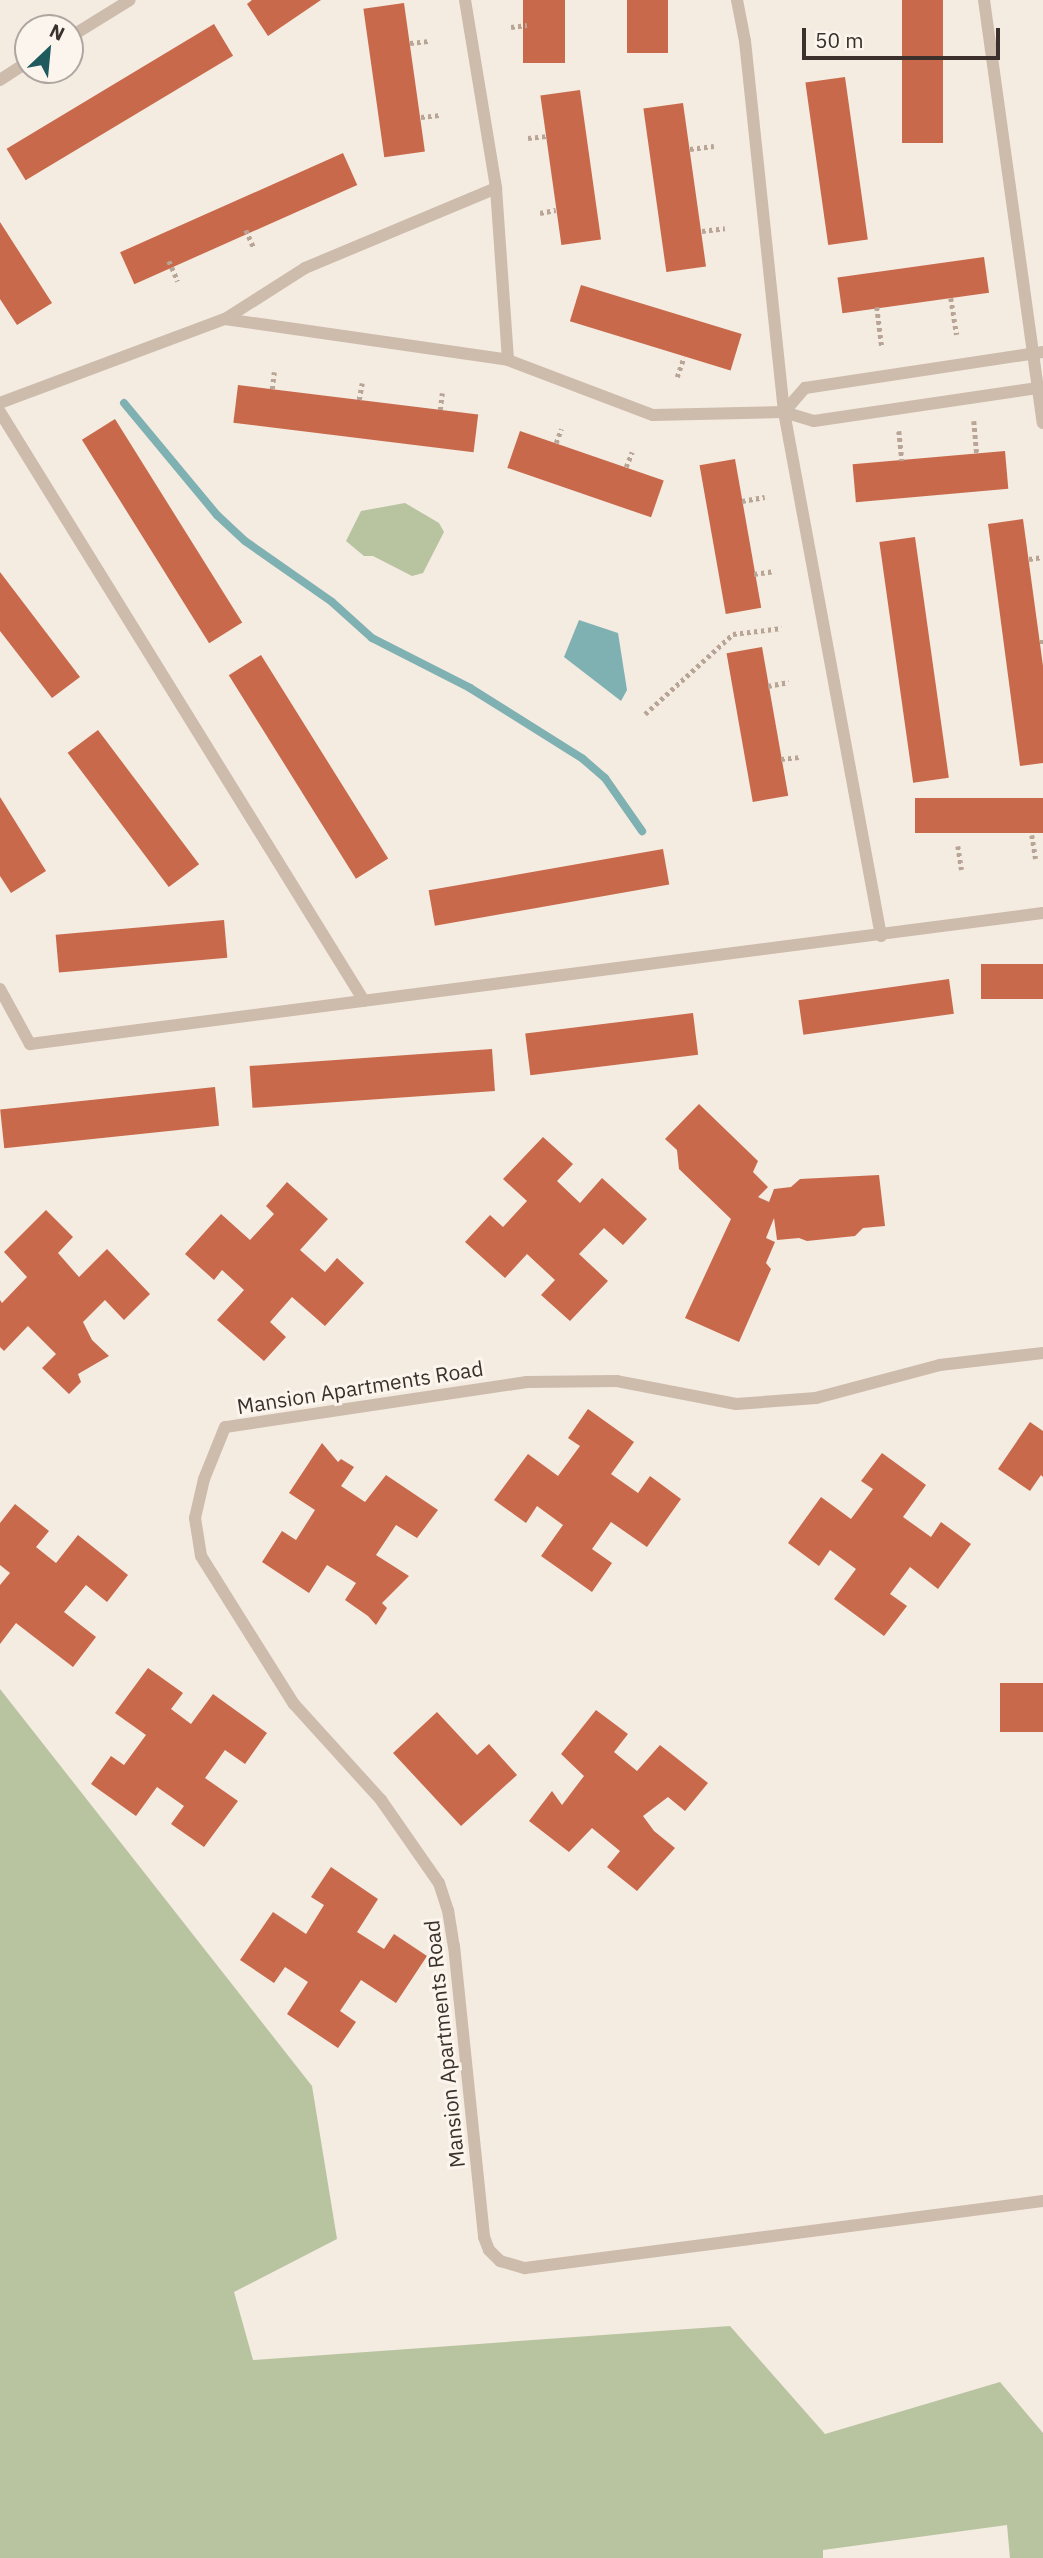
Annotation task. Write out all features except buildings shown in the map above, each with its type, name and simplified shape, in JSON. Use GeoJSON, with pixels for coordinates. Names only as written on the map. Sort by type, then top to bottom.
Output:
{"type":"FeatureCollection","features":[{"type":"Feature","properties":{"kind":"lane"},"geometry":{"type":"LineString","coordinates":[[84,28],[130,0]]}},
{"type":"Feature","properties":{"kind":"lane"},"geometry":{"type":"LineString","coordinates":[[466,0],[496,187],[508,360]]}},
{"type":"Feature","properties":{"kind":"lane"},"geometry":{"type":"LineString","coordinates":[[737,0],[745,41],[784,412],[880,936]]}},
{"type":"Feature","properties":{"kind":"lane"},"geometry":{"type":"LineString","coordinates":[[984,0],[1038,352],[1043,423]]}},
{"type":"Feature","properties":{"kind":"lane"},"geometry":{"type":"LineString","coordinates":[[0,403],[225,319],[305,268],[496,187]]}},
{"type":"Feature","properties":{"kind":"lane"},"geometry":{"type":"LineString","coordinates":[[225,319],[508,360],[653,415],[784,412],[814,421],[1040,388]]}},
{"type":"Feature","properties":{"kind":"lane"},"geometry":{"type":"LineString","coordinates":[[784,412],[805,388],[1038,352]]}},
{"type":"Feature","properties":{"kind":"lane"},"geometry":{"type":"LineString","coordinates":[[0,412],[364,1000]]}},
{"type":"Feature","properties":{"kind":"lane"},"geometry":{"type":"LineString","coordinates":[[0,989],[30,1044],[1043,913]]}},
{"type":"Feature","properties":{"kind":"lane","name":"Mansion Apartments Road"},"geometry":{"type":"LineString","coordinates":[[1043,1353],[940,1365],[816,1398],[736,1404],[617,1381],[527,1382],[225,1427],[204,1479],[195,1518],[201,1556],[295,1704],[381,1800],[439,1883],[448,1910],[454,1946],[484,2237],[489,2250],[500,2261],[525,2268],[1043,2201]]}},
{"type":"Feature","properties":{"kind":"path"},"geometry":{"type":"LineString","coordinates":[[511,27],[527,25]]}},
{"type":"Feature","properties":{"kind":"path"},"geometry":{"type":"LineString","coordinates":[[410,43],[428,41]]}},
{"type":"Feature","properties":{"kind":"path"},"geometry":{"type":"LineString","coordinates":[[421,117],[439,115]]}},
{"type":"Feature","properties":{"kind":"path"},"geometry":{"type":"LineString","coordinates":[[528,138],[546,136]]}},
{"type":"Feature","properties":{"kind":"path"},"geometry":{"type":"LineString","coordinates":[[690,149],[714,146]]}},
{"type":"Feature","properties":{"kind":"path"},"geometry":{"type":"LineString","coordinates":[[540,213],[556,210]]}},
{"type":"Feature","properties":{"kind":"path"},"geometry":{"type":"LineString","coordinates":[[702,231],[725,228]]}},
{"type":"Feature","properties":{"kind":"path"},"geometry":{"type":"LineString","coordinates":[[246,230],[254,248]]}},
{"type":"Feature","properties":{"kind":"path"},"geometry":{"type":"LineString","coordinates":[[169,261],[178,281]]}},
{"type":"Feature","properties":{"kind":"path"},"geometry":{"type":"LineString","coordinates":[[951,298],[957,335]]}},
{"type":"Feature","properties":{"kind":"path"},"geometry":{"type":"LineString","coordinates":[[877,307],[882,346]]}},
{"type":"Feature","properties":{"kind":"path"},"geometry":{"type":"LineString","coordinates":[[677,377],[684,357]]}},
{"type":"Feature","properties":{"kind":"path"},"geometry":{"type":"LineString","coordinates":[[272,389],[274,372]]}},
{"type":"Feature","properties":{"kind":"path"},"geometry":{"type":"LineString","coordinates":[[359,400],[362,383]]}},
{"type":"Feature","properties":{"kind":"path"},"geometry":{"type":"LineString","coordinates":[[440,410],[442,393]]}},
{"type":"Feature","properties":{"kind":"path"},"geometry":{"type":"LineString","coordinates":[[974,421],[977,453]]}},
{"type":"Feature","properties":{"kind":"path"},"geometry":{"type":"LineString","coordinates":[[556,443],[561,429]]}},
{"type":"Feature","properties":{"kind":"path"},"geometry":{"type":"LineString","coordinates":[[899,431],[902,461]]}},
{"type":"Feature","properties":{"kind":"path"},"geometry":{"type":"LineString","coordinates":[[626,467],[632,452]]}},
{"type":"Feature","properties":{"kind":"path"},"geometry":{"type":"LineString","coordinates":[[742,501],[765,497]]}},
{"type":"Feature","properties":{"kind":"path"},"geometry":{"type":"LineString","coordinates":[[1029,559],[1043,557]]}},
{"type":"Feature","properties":{"kind":"path"},"geometry":{"type":"LineString","coordinates":[[754,575],[775,571]]}},
{"type":"Feature","properties":{"kind":"path"},"geometry":{"type":"LineString","coordinates":[[645,714],[733,634],[782,628]]}},
{"type":"Feature","properties":{"kind":"path"},"geometry":{"type":"LineString","coordinates":[[768,686],[789,682]]}},
{"type":"Feature","properties":{"kind":"path"},"geometry":{"type":"LineString","coordinates":[[780,759],[799,757]]}},
{"type":"Feature","properties":{"kind":"path"},"geometry":{"type":"LineString","coordinates":[[1032,835],[1036,859]]}},
{"type":"Feature","properties":{"kind":"path"},"geometry":{"type":"LineString","coordinates":[[958,846],[962,870]]}},
{"type":"Feature","properties":{"kind":"green space"},"geometry":{"type":"Polygon","coordinates":[[[405,503],[439,523],[444,532],[423,573],[412,576],[373,556],[364,556],[346,541],[361,511],[405,503]]]}},
{"type":"Feature","properties":{"kind":"green space"},"geometry":{"type":"Polygon","coordinates":[[[0,1689],[312,2086],[337,2239],[234,2292],[253,2360],[730,2326],[825,2434],[1000,2382],[1043,2433],[1043,2558],[1010,2558],[1007,2525],[823,2550],[823,2558],[0,2558],[0,1689]]]}},
{"type":"Feature","properties":{"kind":"water"},"geometry":{"type":"Polygon","coordinates":[[[579,620],[618,633],[627,690],[621,701],[564,657],[579,620]]]}},
{"type":"Feature","properties":{"kind":"waterway"},"geometry":{"type":"LineString","coordinates":[[124,403],[217,515],[245,541],[332,602],[372,638],[470,688],[583,759],[605,778],[642,831]]}}]}
